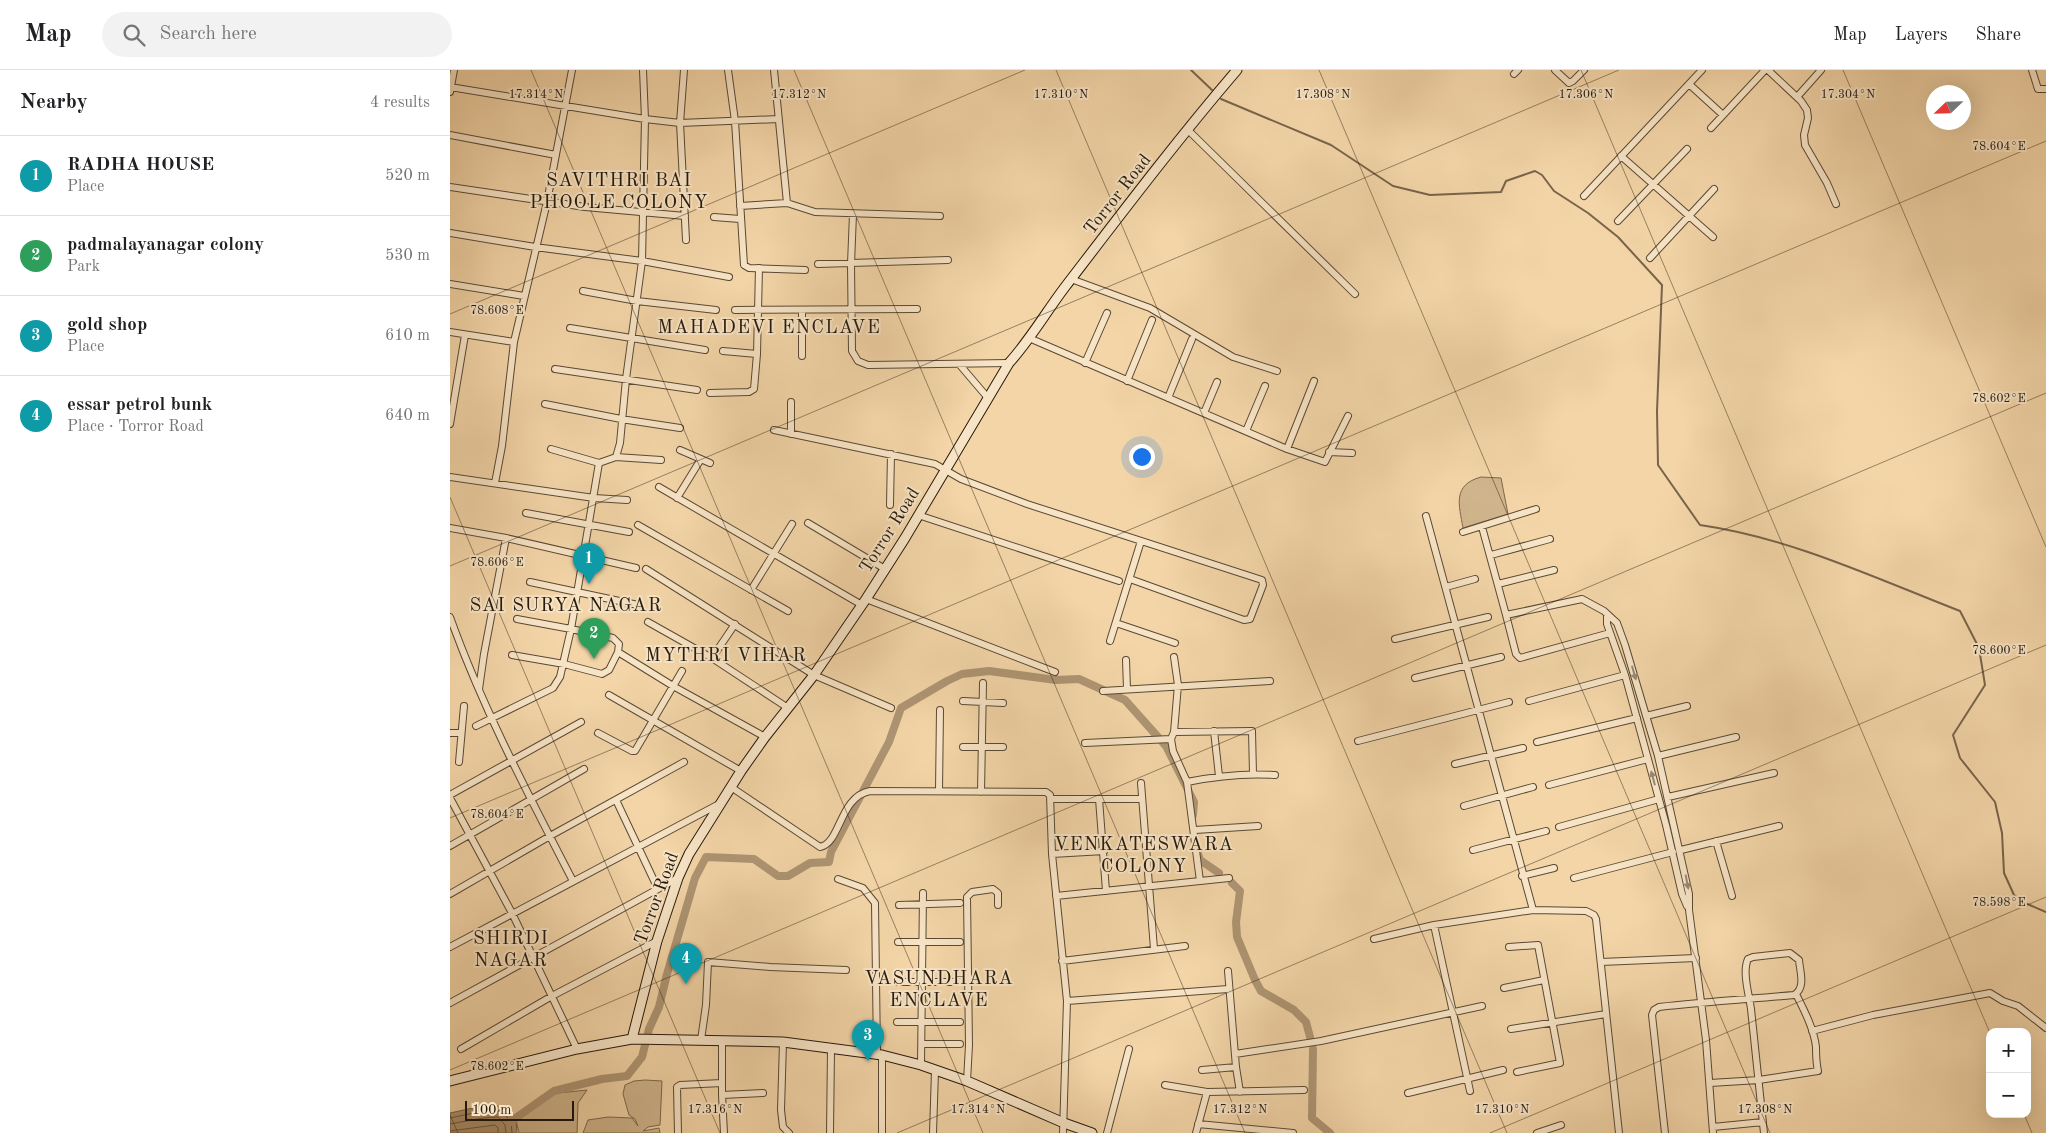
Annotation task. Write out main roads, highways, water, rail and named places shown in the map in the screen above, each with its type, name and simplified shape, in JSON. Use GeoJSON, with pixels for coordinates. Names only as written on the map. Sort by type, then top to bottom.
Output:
{"type":"FeatureCollection","features":[{"type":"Feature","properties":{"kind":"water"},"geometry":{"type":"Polygon","coordinates":[[[482,1106],[504,1106],[516,1120],[517,1133],[450,1133],[450,1113],[482,1106]]]}},
{"type":"Feature","properties":{"kind":"waterway"},"geometry":{"type":"LineString","coordinates":[[1191,70],[1212,90]]}},
{"type":"Feature","properties":{"kind":"waterway"},"geometry":{"type":"LineString","coordinates":[[1221,99],[1331,145],[1393,186],[1430,195],[1501,192],[1506,181],[1535,171],[1542,175],[1554,191],[1588,213],[1618,237],[1662,285],[1657,411],[1658,465],[1700,525],[1734,531],[1800,549],[1960,611],[1979,648],[1985,685],[1953,735],[1960,758],[1995,802],[2002,833],[2004,873],[2014,895],[2025,903],[2046,912]]}},
{"type":"Feature","properties":{"kind":"waterway"},"geometry":{"type":"LineString","coordinates":[[510,1122],[554,1091],[602,1079],[627,1076],[642,1057],[649,1029],[659,1007],[695,878],[706,857],[754,859],[778,876],[788,876],[810,863],[829,862],[831,852],[889,742],[901,708],[962,674],[989,671],[1056,680],[1079,679],[1125,700],[1166,746],[1194,802],[1193,815]]}},
{"type":"Feature","properties":{"kind":"waterway"},"geometry":{"type":"LineString","coordinates":[[1197,851],[1200,860],[1219,873]]}},
{"type":"Feature","properties":{"kind":"waterway"},"geometry":{"type":"LineString","coordinates":[[1232,883],[1240,891],[1236,922],[1237,937],[1255,980],[1261,991],[1294,1010],[1306,1022],[1310,1037]]}},
{"type":"Feature","properties":{"kind":"waterway"},"geometry":{"type":"LineString","coordinates":[[1313,1049],[1312,1118],[1330,1133]]}},
{"type":"Feature","properties":{"kind":"place","name":"RADHA HOUSE"},"geometry":{"type":"Point","coordinates":[589,584]}},
{"type":"Feature","properties":{"kind":"place","name":"padmalayanagar colony"},"geometry":{"type":"Point","coordinates":[594,659]}},
{"type":"Feature","properties":{"kind":"place","name":"essar petrol bunk"},"geometry":{"type":"Point","coordinates":[686,984]}},
{"type":"Feature","properties":{"kind":"place","name":"gold shop"},"geometry":{"type":"Point","coordinates":[868,1061]}},
{"type":"Feature","properties":{"kind":"district","name":"SAVITHRI BAI PHOOLE COLONY"},"geometry":{"type":"Point","coordinates":[619,190]}},
{"type":"Feature","properties":{"kind":"district","name":"MAHADEVI ENCLAVE"},"geometry":{"type":"Point","coordinates":[769,326]}},
{"type":"Feature","properties":{"kind":"district","name":"SAI SURYA NAGAR"},"geometry":{"type":"Point","coordinates":[566,604]}},
{"type":"Feature","properties":{"kind":"district","name":"MYTHRI VIHAR"},"geometry":{"type":"Point","coordinates":[726,654]}},
{"type":"Feature","properties":{"kind":"district","name":"VENKATESWARA COLONY"},"geometry":{"type":"Point","coordinates":[1144,854]}},
{"type":"Feature","properties":{"kind":"district","name":"SHIRDI NAGAR"},"geometry":{"type":"Point","coordinates":[511,948]}},
{"type":"Feature","properties":{"kind":"district","name":"VASUNDHARA ENCLAVE"},"geometry":{"type":"Point","coordinates":[939,988]}}]}
